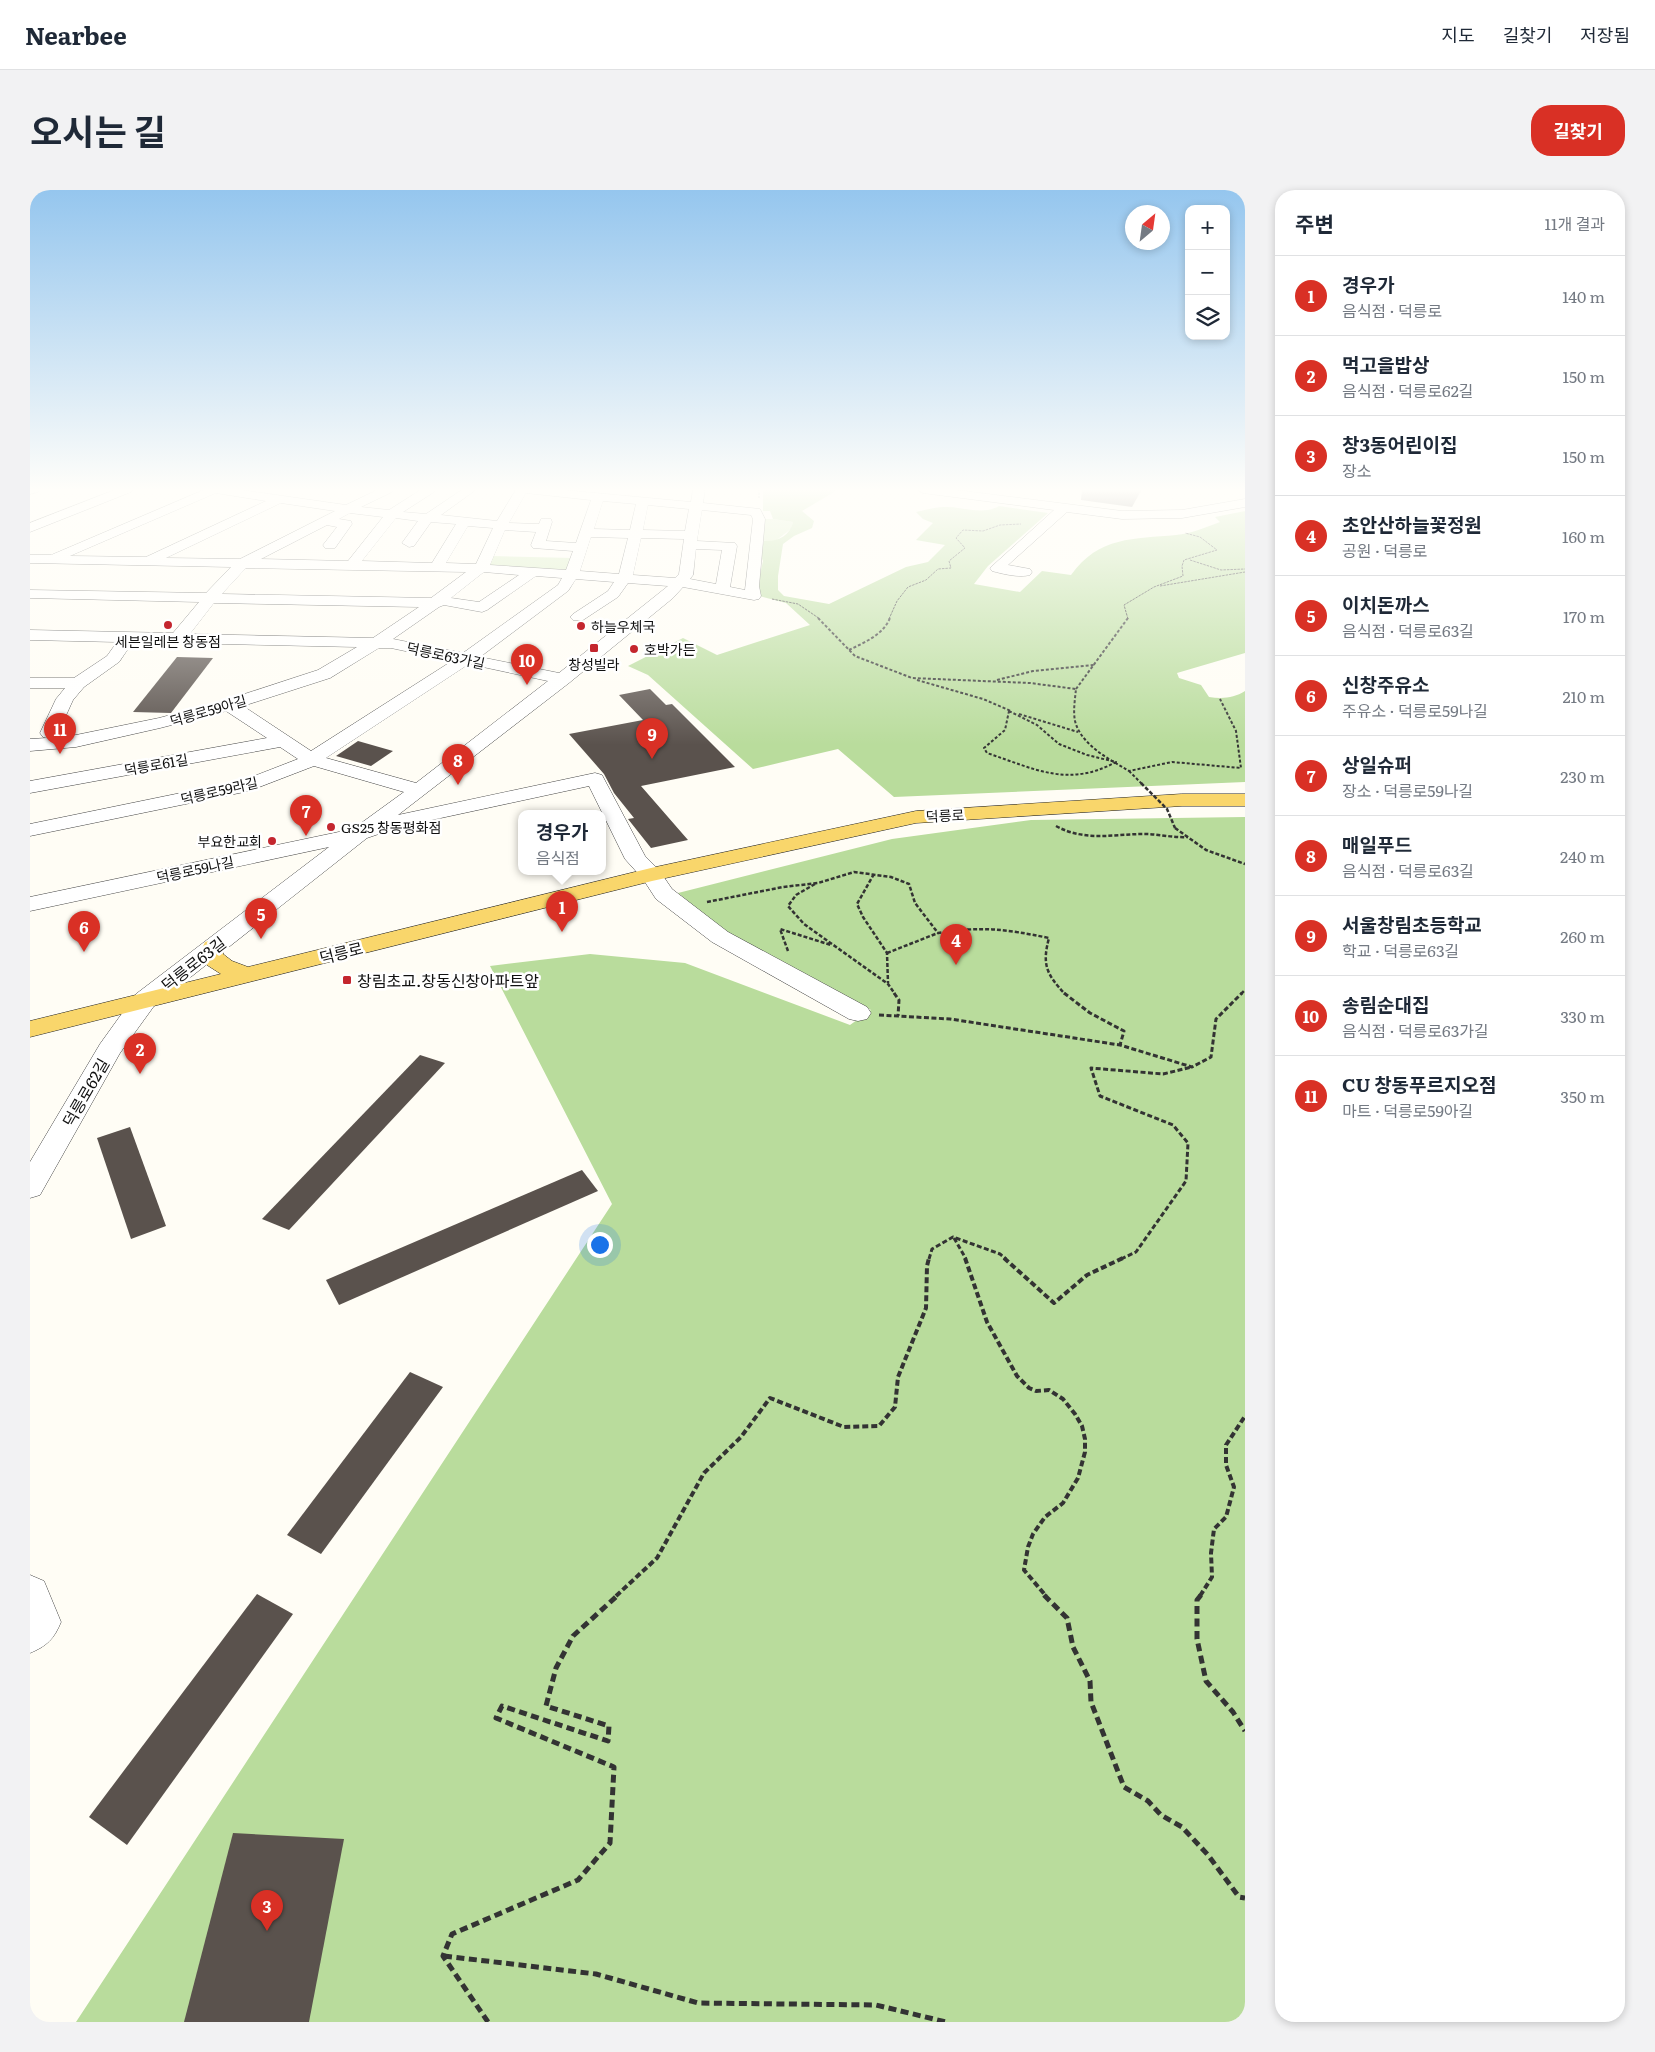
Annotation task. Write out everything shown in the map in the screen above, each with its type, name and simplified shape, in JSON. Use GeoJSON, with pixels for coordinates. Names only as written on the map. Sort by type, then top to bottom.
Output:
{"type":"FeatureCollection","features":[{"type":"Feature","properties":{"kind":"main road","name":"덕릉로"},"geometry":{"type":"LineString","coordinates":[[30,1029],[651,875],[916,816],[1182,800],[1245,800]]}},
{"type":"Feature","properties":{"kind":"main road"},"geometry":{"type":"LineString","coordinates":[[212,947],[211,956],[219,964],[231,971],[248,975]]}},
{"type":"Feature","properties":{"kind":"street"},"geometry":{"type":"LineString","coordinates":[[178,638],[211,597],[232,574]]}},
{"type":"Feature","properties":{"kind":"street"},"geometry":{"type":"LineString","coordinates":[[269,599],[288,574]]}},
{"type":"Feature","properties":{"kind":"street"},"geometry":{"type":"LineString","coordinates":[[395,602],[414,574]]}},
{"type":"Feature","properties":{"kind":"street","name":"덕릉로59아길"},"geometry":{"type":"LineString","coordinates":[[30,745],[76,741],[160,723],[229,705],[324,674],[405,625],[472,574]]}},
{"type":"Feature","properties":{"kind":"street"},"geometry":{"type":"LineString","coordinates":[[30,594],[435,603],[444,601],[482,608],[529,574]]}},
{"type":"Feature","properties":{"kind":"street","name":"덕릉로59라길"},"geometry":{"type":"LineString","coordinates":[[30,830],[249,785],[302,765],[466,659],[538,609],[563,588],[572,574]]}},
{"type":"Feature","properties":{"kind":"street"},"geometry":{"type":"LineString","coordinates":[[579,574],[678,583],[722,589],[754,596],[752,586],[753,574]]}},
{"type":"Feature","properties":{"kind":"street"},"geometry":{"type":"LineString","coordinates":[[538,609],[585,619],[612,594],[626,574]]}},
{"type":"Feature","properties":{"kind":"street","name":"덕릉로63길"},"geometry":{"type":"LineString","coordinates":[[145,1000],[359,834],[420,790],[529,703],[563,679],[668,595],[686,574]]}},
{"type":"Feature","properties":{"kind":"street"},"geometry":{"type":"LineString","coordinates":[[722,589],[725,574]]}},
{"type":"Feature","properties":{"kind":"street"},"geometry":{"type":"LineString","coordinates":[[328,642],[355,601]]}},
{"type":"Feature","properties":{"kind":"street","name":"덕릉로63가길"},"geometry":{"type":"LineString","coordinates":[[30,635],[391,643],[563,679]]}},
{"type":"Feature","properties":{"kind":"street"},"geometry":{"type":"LineString","coordinates":[[49,733],[65,699],[78,683],[113,659],[129,637]]}},
{"type":"Feature","properties":{"kind":"street"},"geometry":{"type":"LineString","coordinates":[[30,683],[78,683]]}},
{"type":"Feature","properties":{"kind":"street"},"geometry":{"type":"LineString","coordinates":[[229,705],[310,759],[420,790]]}},
{"type":"Feature","properties":{"kind":"street","name":"덕릉로61길"},"geometry":{"type":"LineString","coordinates":[[30,787],[282,741]]}},
{"type":"Feature","properties":{"kind":"street","name":"덕릉로63길"},"geometry":{"type":"LineString","coordinates":[[359,834],[394,822],[595,779],[636,859],[651,875]]}},
{"type":"Feature","properties":{"kind":"street","name":"덕릉로59나길"},"geometry":{"type":"LineString","coordinates":[[30,904],[359,834]]}},
{"type":"Feature","properties":{"kind":"street"},"geometry":{"type":"LineString","coordinates":[[651,875],[664,894],[720,937],[858,1013]]}},
{"type":"Feature","properties":{"kind":"street","name":"덕릉로62길"},"geometry":{"type":"LineString","coordinates":[[30,1187],[41,1152],[145,1000]]}},
{"type":"Feature","properties":{"kind":"street"},"geometry":{"type":"LineString","coordinates":[[30,1595],[41,1622],[30,1633]]}},
{"type":"Feature","properties":{"kind":"path"},"geometry":{"type":"LineString","coordinates":[[849,650],[869,640],[886,627],[896,601],[908,588],[926,580],[932,574]]}},
{"type":"Feature","properties":{"kind":"path"},"geometry":{"type":"LineString","coordinates":[[1078,732],[1074,719],[1076,689],[1128,619],[1124,605],[1154,586],[1184,576],[1184,574]]}},
{"type":"Feature","properties":{"kind":"path"},"geometry":{"type":"LineString","coordinates":[[1154,586],[1180,584],[1223,574]]}},
{"type":"Feature","properties":{"kind":"path"},"geometry":{"type":"LineString","coordinates":[[754,596],[798,604],[824,622],[855,656],[912,678],[983,699],[1037,725],[1059,744],[1087,755],[1116,762]]}},
{"type":"Feature","properties":{"kind":"path"},"geometry":{"type":"LineString","coordinates":[[992,681],[1033,671],[1095,664]]}},
{"type":"Feature","properties":{"kind":"path"},"geometry":{"type":"LineString","coordinates":[[912,678],[1030,683],[1076,689]]}},
{"type":"Feature","properties":{"kind":"path"},"geometry":{"type":"LineString","coordinates":[[1129,771],[1172,762],[1241,768],[1240,741],[1231,716],[1220,699]]}},
{"type":"Feature","properties":{"kind":"path"},"geometry":{"type":"LineString","coordinates":[[1009,711],[1078,732],[1101,753],[1129,771],[1167,809],[1175,828],[1206,850],[1245,864]]}},
{"type":"Feature","properties":{"kind":"path"},"geometry":{"type":"LineString","coordinates":[[1009,711],[1008,725],[1004,734],[984,748],[987,752],[1043,773],[1066,776],[1097,774],[1116,762]]}},
{"type":"Feature","properties":{"kind":"path"},"geometry":{"type":"LineString","coordinates":[[1053,824],[1067,834],[1082,836],[1146,834],[1174,838],[1188,837]]}},
{"type":"Feature","properties":{"kind":"path"},"geometry":{"type":"LineString","coordinates":[[701,903],[783,887],[818,883],[854,872],[874,874],[909,884],[915,903],[938,933]]}},
{"type":"Feature","properties":{"kind":"path"},"geometry":{"type":"LineString","coordinates":[[874,874],[857,904],[863,918],[887,953],[888,984]]}},
{"type":"Feature","properties":{"kind":"path"},"geometry":{"type":"LineString","coordinates":[[818,883],[796,895],[788,906],[804,924],[888,984],[899,1000],[898,1016]]}},
{"type":"Feature","properties":{"kind":"path"},"geometry":{"type":"LineString","coordinates":[[887,953],[938,933],[971,928],[1004,929],[1048,938],[1044,964],[1058,987],[1094,1018],[1124,1031],[1120,1045]]}},
{"type":"Feature","properties":{"kind":"path"},"geometry":{"type":"LineString","coordinates":[[780,951],[788,953],[780,929],[834,946]]}},
{"type":"Feature","properties":{"kind":"path"},"geometry":{"type":"LineString","coordinates":[[443,1956],[452,1934],[578,1880],[610,1843],[614,1767],[496,1718],[502,1706],[608,1741],[609,1726],[546,1706],[556,1668],[573,1636],[657,1558],[704,1472],[741,1437],[770,1398],[844,1427],[879,1426],[895,1407],[898,1377],[926,1308],[927,1266],[932,1249],[953,1237],[1000,1254],[1054,1303],[1087,1275],[1136,1252],[1186,1181],[1188,1143],[1173,1124],[1100,1096],[1091,1068],[1163,1074],[1192,1067],[1211,1058],[1216,1019],[1245,990]]}},
{"type":"Feature","properties":{"kind":"path"},"geometry":{"type":"LineString","coordinates":[[858,1013],[950,1019],[1120,1045],[1192,1067]]}},
{"type":"Feature","properties":{"kind":"path"},"geometry":{"type":"LineString","coordinates":[[953,1237],[968,1263],[985,1319],[1006,1352],[1014,1372],[1024,1386],[1036,1391],[1042,1388],[1062,1397],[1074,1411],[1086,1446],[1084,1463],[1062,1504],[1045,1518],[1030,1540],[1024,1570],[1041,1592],[1066,1618],[1073,1647],[1090,1681],[1091,1702],[1124,1787],[1148,1801],[1161,1815],[1182,1827],[1208,1855],[1239,1896],[1245,1898]]}},
{"type":"Feature","properties":{"kind":"path"},"geometry":{"type":"LineString","coordinates":[[1245,1416],[1226,1445],[1226,1465],[1234,1487],[1226,1516],[1214,1530],[1211,1553],[1212,1577],[1197,1600],[1197,1639],[1206,1681],[1233,1712],[1245,1731]]}},
{"type":"Feature","properties":{"kind":"path"},"geometry":{"type":"LineString","coordinates":[[443,1956],[488,2022]]}},
{"type":"Feature","properties":{"kind":"path"},"geometry":{"type":"LineString","coordinates":[[443,1956],[596,1974],[698,2003],[876,2005],[946,2022]]}},
{"type":"Feature","properties":{"kind":"green space"},"geometry":{"type":"Polygon","coordinates":[[[760,574],[778,574],[778,590],[784,596],[829,604],[890,574],[981,574],[974,584],[1020,592],[1038,574],[1245,574],[1245,653],[1177,673],[1179,678],[1201,685],[1209,697],[1228,697],[1245,691],[1245,782],[894,797],[838,749],[753,769],[648,675],[628,666],[683,638],[717,655],[810,625],[786,603],[759,596],[757,587],[760,574]]]}},
{"type":"Feature","properties":{"kind":"green space"},"geometry":{"type":"Polygon","coordinates":[[[1245,817],[1245,2022],[76,2022],[612,1204],[490,966],[590,954],[685,963],[850,1025],[871,1010],[723,930],[678,893],[892,839],[1031,820],[1245,817]]]}},
{"type":"Feature","properties":{"kind":"building"},"geometry":{"type":"Polygon","coordinates":[[[177,657],[213,658],[171,713],[133,712],[177,657]]]}},
{"type":"Feature","properties":{"kind":"building"},"geometry":{"type":"Polygon","coordinates":[[[650,689],[666,705],[672,704],[735,767],[641,786],[688,840],[651,848],[628,819],[634,818],[614,793],[604,774],[569,734],[643,720],[619,695],[650,689]]]}},
{"type":"Feature","properties":{"kind":"building"},"geometry":{"type":"Polygon","coordinates":[[[358,741],[393,751],[371,766],[336,756],[358,741]]]}},
{"type":"Feature","properties":{"kind":"building"},"geometry":{"type":"Polygon","coordinates":[[[420,1055],[445,1063],[289,1230],[262,1219],[420,1055]]]}},
{"type":"Feature","properties":{"kind":"building"},"geometry":{"type":"Polygon","coordinates":[[[130,1127],[166,1226],[131,1239],[97,1138],[130,1127]]]}},
{"type":"Feature","properties":{"kind":"building"},"geometry":{"type":"Polygon","coordinates":[[[582,1170],[598,1191],[339,1305],[326,1280],[582,1170]]]}},
{"type":"Feature","properties":{"kind":"building"},"geometry":{"type":"Polygon","coordinates":[[[410,1372],[443,1387],[321,1554],[287,1535],[410,1372]]]}},
{"type":"Feature","properties":{"kind":"building"},"geometry":{"type":"Polygon","coordinates":[[[257,1594],[293,1614],[127,1845],[89,1817],[257,1594]]]}},
{"type":"Feature","properties":{"kind":"building"},"geometry":{"type":"Polygon","coordinates":[[[233,1833],[344,1839],[309,2022],[184,2022],[233,1833]]]}},
{"type":"Feature","properties":{"kind":"place","name":"세븐일레븐 창동점"},"geometry":{"type":"Point","coordinates":[168,625]}},
{"type":"Feature","properties":{"kind":"place","name":"하늘우체국"},"geometry":{"type":"Point","coordinates":[581,626]}},
{"type":"Feature","properties":{"kind":"place","name":"창성빌라"},"geometry":{"type":"Point","coordinates":[594,648]}},
{"type":"Feature","properties":{"kind":"place","name":"호박가든"},"geometry":{"type":"Point","coordinates":[634,649]}},
{"type":"Feature","properties":{"kind":"place","name":"송림순대집"},"geometry":{"type":"Point","coordinates":[527,685]}},
{"type":"Feature","properties":{"kind":"place","name":"CU 창동푸르지오점"},"geometry":{"type":"Point","coordinates":[60,754]}},
{"type":"Feature","properties":{"kind":"place","name":"서울창림초등학교"},"geometry":{"type":"Point","coordinates":[652,759]}},
{"type":"Feature","properties":{"kind":"place","name":"매일푸드"},"geometry":{"type":"Point","coordinates":[458,785]}},
{"type":"Feature","properties":{"kind":"place","name":"GS25 창동평화점"},"geometry":{"type":"Point","coordinates":[331,827]}},
{"type":"Feature","properties":{"kind":"place","name":"상일슈퍼"},"geometry":{"type":"Point","coordinates":[306,836]}},
{"type":"Feature","properties":{"kind":"place","name":"부요한교회"},"geometry":{"type":"Point","coordinates":[272,841]}},
{"type":"Feature","properties":{"kind":"place","name":"경우가"},"geometry":{"type":"Point","coordinates":[562,932]}},
{"type":"Feature","properties":{"kind":"place","name":"이치돈까스"},"geometry":{"type":"Point","coordinates":[261,939]}},
{"type":"Feature","properties":{"kind":"place","name":"신창주유소"},"geometry":{"type":"Point","coordinates":[84,952]}},
{"type":"Feature","properties":{"kind":"place","name":"초안산하늘꽃정원"},"geometry":{"type":"Point","coordinates":[956,965]}},
{"type":"Feature","properties":{"kind":"place","name":"창림초교.창동신창아파트앞"},"geometry":{"type":"Point","coordinates":[347,980]}},
{"type":"Feature","properties":{"kind":"place","name":"먹고을밥상"},"geometry":{"type":"Point","coordinates":[140,1074]}},
{"type":"Feature","properties":{"kind":"place","name":"창3동어린이집"},"geometry":{"type":"Point","coordinates":[267,1931]}}]}
